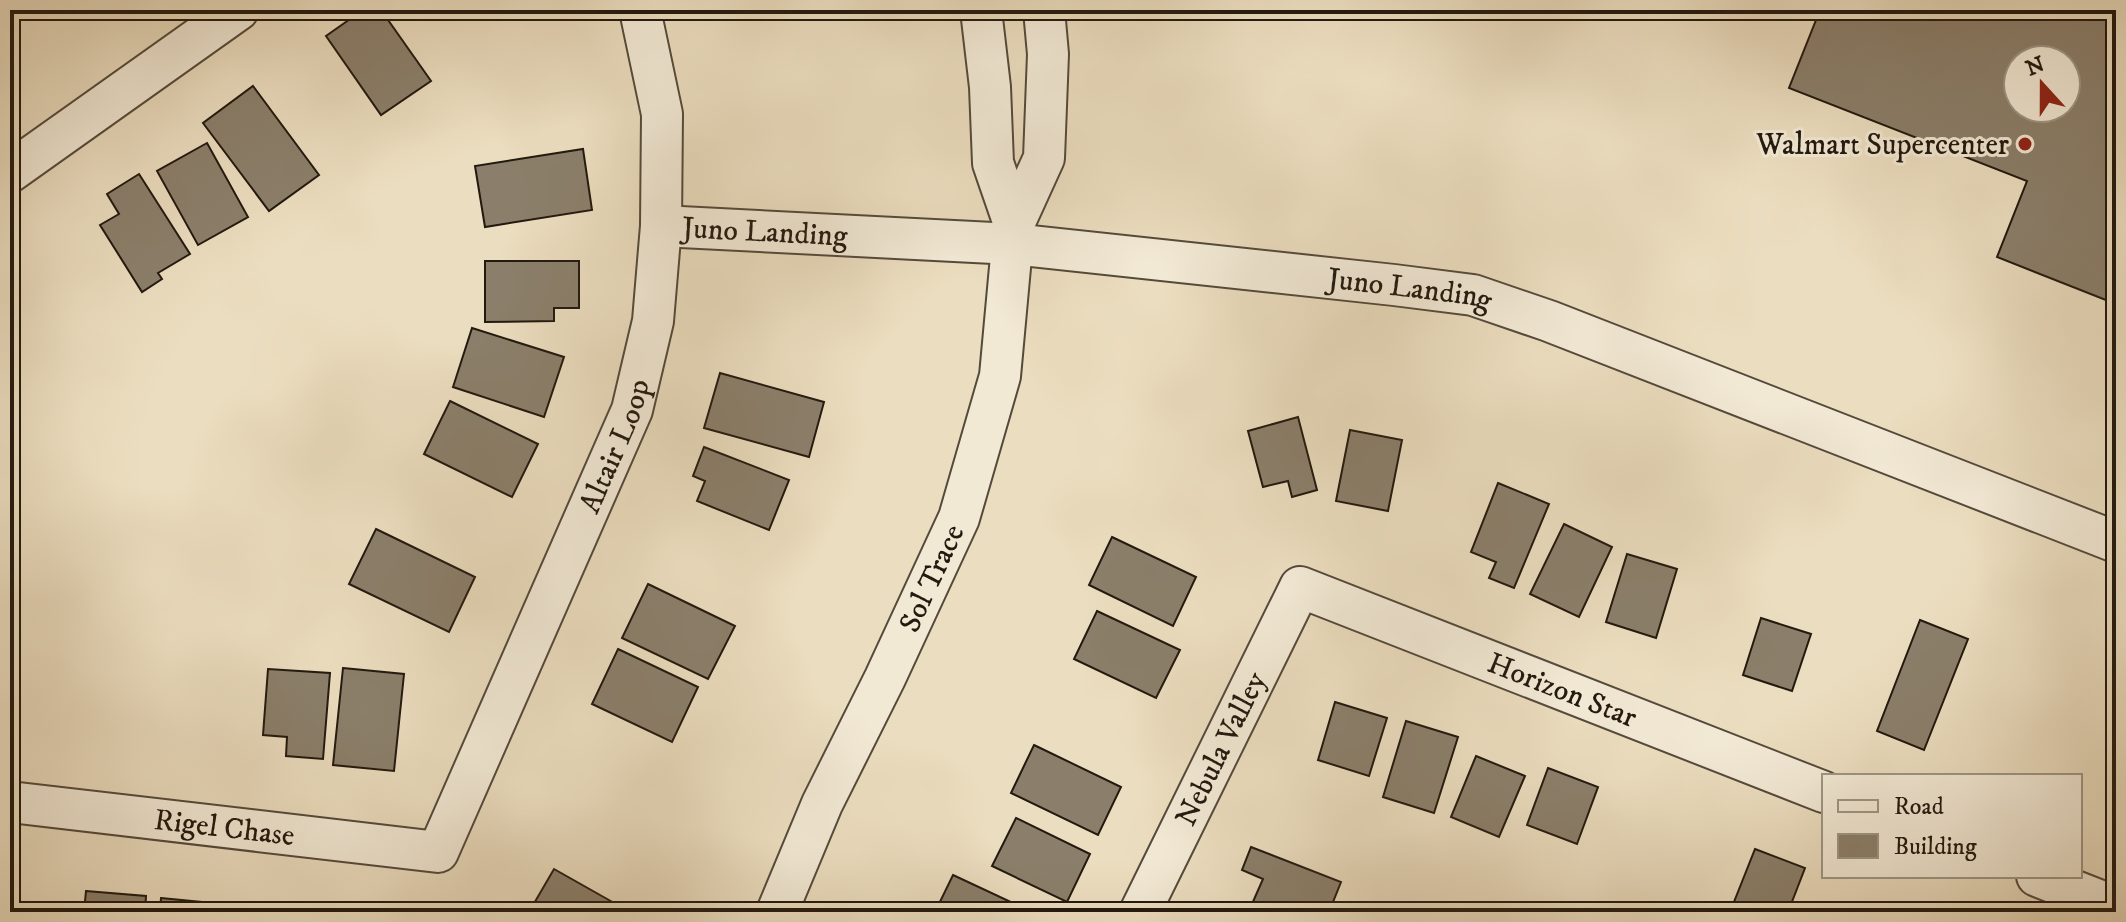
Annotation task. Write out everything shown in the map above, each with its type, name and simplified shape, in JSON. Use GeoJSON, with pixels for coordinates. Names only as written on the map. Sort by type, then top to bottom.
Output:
{"type":"FeatureCollection","features":[{"type":"Feature","properties":{"kind":"street"},"geometry":{"type":"LineString","coordinates":[[10,172],[238,10]]}},
{"type":"Feature","properties":{"kind":"street","name":"Altair Loop"},"geometry":{"type":"LineString","coordinates":[[438,852],[632,410],[653,321],[661,226],[662,114],[640,10]]}},
{"type":"Feature","properties":{"kind":"street","name":"Sol Trace"},"geometry":{"type":"LineString","coordinates":[[981,10],[990,87],[993,163],[1013,234]]}},
{"type":"Feature","properties":{"kind":"street","name":"Sol Trace"},"geometry":{"type":"LineString","coordinates":[[777,912],[822,804],[959,518],[1000,376],[1013,234],[1044,158],[1048,54],[1044,10]]}},
{"type":"Feature","properties":{"kind":"street","name":"Juno Landing"},"geometry":{"type":"LineString","coordinates":[[661,226],[1013,234],[1473,295],[1549,321],[2116,542]]}},
{"type":"Feature","properties":{"kind":"street","name":"Horizon Star"},"geometry":{"type":"LineString","coordinates":[[1300,587],[1822,791]]}},
{"type":"Feature","properties":{"kind":"street","name":"Nebula Valley"},"geometry":{"type":"LineString","coordinates":[[1140,912],[1300,587]]}},
{"type":"Feature","properties":{"kind":"street","name":"Rigel Chase"},"geometry":{"type":"LineString","coordinates":[[10,802],[438,852]]}},
{"type":"Feature","properties":{"kind":"street"},"geometry":{"type":"LineString","coordinates":[[2042,878],[2116,907]]}},
{"type":"Feature","properties":{"kind":"building"},"geometry":{"type":"Polygon","coordinates":[[[363,10],[381,10],[431,81],[381,115],[326,36],[363,10]]]}},
{"type":"Feature","properties":{"kind":"building","name":"Walmart Supercenter"},"geometry":{"type":"Polygon","coordinates":[[[1820,10],[2116,10],[2116,304],[1997,257],[2027,181],[1789,88],[1820,10]]]}},
{"type":"Feature","properties":{"kind":"building"},"geometry":{"type":"Polygon","coordinates":[[[253,86],[319,175],[269,211],[203,123],[253,86]]]}},
{"type":"Feature","properties":{"kind":"building"},"geometry":{"type":"Polygon","coordinates":[[[207,143],[248,217],[198,245],[157,171],[207,143]]]}},
{"type":"Feature","properties":{"kind":"building"},"geometry":{"type":"Polygon","coordinates":[[[583,149],[592,210],[485,227],[475,166],[583,149]]]}},
{"type":"Feature","properties":{"kind":"building"},"geometry":{"type":"Polygon","coordinates":[[[139,174],[190,254],[158,273],[162,279],[142,292],[100,225],[119,214],[107,194],[139,174]]]}},
{"type":"Feature","properties":{"kind":"building"},"geometry":{"type":"Polygon","coordinates":[[[485,261],[579,261],[579,308],[554,308],[554,321],[485,322],[485,261]]]}},
{"type":"Feature","properties":{"kind":"building"},"geometry":{"type":"Polygon","coordinates":[[[472,328],[564,357],[544,417],[453,387],[472,328]]]}},
{"type":"Feature","properties":{"kind":"building"},"geometry":{"type":"Polygon","coordinates":[[[720,373],[824,402],[809,457],[704,428],[720,373]]]}},
{"type":"Feature","properties":{"kind":"building"},"geometry":{"type":"Polygon","coordinates":[[[450,401],[538,444],[512,497],[424,454],[450,401]]]}},
{"type":"Feature","properties":{"kind":"building"},"geometry":{"type":"Polygon","coordinates":[[[1298,417],[1317,490],[1292,497],[1288,481],[1263,487],[1248,431],[1298,417]]]}},
{"type":"Feature","properties":{"kind":"building"},"geometry":{"type":"Polygon","coordinates":[[[1350,430],[1402,440],[1388,511],[1336,501],[1350,430]]]}},
{"type":"Feature","properties":{"kind":"building"},"geometry":{"type":"Polygon","coordinates":[[[704,447],[789,480],[769,530],[697,501],[705,481],[693,476],[704,447]]]}},
{"type":"Feature","properties":{"kind":"building"},"geometry":{"type":"Polygon","coordinates":[[[1498,483],[1549,504],[1514,588],[1489,578],[1496,562],[1471,552],[1498,483]]]}},
{"type":"Feature","properties":{"kind":"building"},"geometry":{"type":"Polygon","coordinates":[[[1564,524],[1612,547],[1579,617],[1530,594],[1564,524]]]}},
{"type":"Feature","properties":{"kind":"building"},"geometry":{"type":"Polygon","coordinates":[[[376,529],[475,577],[449,632],[349,584],[376,529]]]}},
{"type":"Feature","properties":{"kind":"building"},"geometry":{"type":"Polygon","coordinates":[[[1112,537],[1196,577],[1173,626],[1089,585],[1112,537]]]}},
{"type":"Feature","properties":{"kind":"building"},"geometry":{"type":"Polygon","coordinates":[[[1627,554],[1677,569],[1656,638],[1606,622],[1627,554]]]}},
{"type":"Feature","properties":{"kind":"building"},"geometry":{"type":"Polygon","coordinates":[[[648,584],[735,626],[708,679],[622,638],[648,584]]]}},
{"type":"Feature","properties":{"kind":"building"},"geometry":{"type":"Polygon","coordinates":[[[1097,611],[1180,650],[1156,698],[1074,659],[1097,611]]]}},
{"type":"Feature","properties":{"kind":"building"},"geometry":{"type":"Polygon","coordinates":[[[1761,618],[1811,634],[1792,691],[1743,675],[1761,618]]]}},
{"type":"Feature","properties":{"kind":"building"},"geometry":{"type":"Polygon","coordinates":[[[1920,620],[1968,639],[1924,750],[1877,731],[1920,620]]]}},
{"type":"Feature","properties":{"kind":"building"},"geometry":{"type":"Polygon","coordinates":[[[618,649],[698,687],[672,742],[592,704],[618,649]]]}},
{"type":"Feature","properties":{"kind":"building"},"geometry":{"type":"Polygon","coordinates":[[[343,668],[404,674],[394,771],[333,765],[343,668]]]}},
{"type":"Feature","properties":{"kind":"building"},"geometry":{"type":"Polygon","coordinates":[[[268,669],[330,673],[323,759],[286,756],[287,737],[263,735],[268,669]]]}},
{"type":"Feature","properties":{"kind":"building"},"geometry":{"type":"Polygon","coordinates":[[[1335,702],[1387,718],[1369,776],[1318,760],[1335,702]]]}},
{"type":"Feature","properties":{"kind":"building"},"geometry":{"type":"Polygon","coordinates":[[[1406,721],[1458,737],[1434,813],[1383,797],[1406,721]]]}},
{"type":"Feature","properties":{"kind":"building"},"geometry":{"type":"Polygon","coordinates":[[[1034,745],[1121,787],[1098,835],[1011,793],[1034,745]]]}},
{"type":"Feature","properties":{"kind":"building"},"geometry":{"type":"Polygon","coordinates":[[[1476,756],[1525,776],[1499,837],[1451,817],[1476,756]]]}},
{"type":"Feature","properties":{"kind":"building"},"geometry":{"type":"Polygon","coordinates":[[[1548,768],[1598,787],[1577,844],[1527,825],[1548,768]]]}},
{"type":"Feature","properties":{"kind":"building"},"geometry":{"type":"Polygon","coordinates":[[[1016,818],[1090,854],[1067,902],[992,866],[1016,818]]]}},
{"type":"Feature","properties":{"kind":"building"},"geometry":{"type":"Polygon","coordinates":[[[1251,847],[1341,882],[1329,912],[1272,912],[1252,904],[1263,879],[1242,870],[1251,847]]]}},
{"type":"Feature","properties":{"kind":"building"},"geometry":{"type":"Polygon","coordinates":[[[1755,849],[1805,868],[1788,912],[1730,912],[1755,849]]]}},
{"type":"Feature","properties":{"kind":"building"},"geometry":{"type":"Polygon","coordinates":[[[554,869],[630,912],[529,912],[554,869]]]}},
{"type":"Feature","properties":{"kind":"building"},"geometry":{"type":"Polygon","coordinates":[[[953,875],[1032,912],[935,912],[953,875]]]}},
{"type":"Feature","properties":{"kind":"building"},"geometry":{"type":"Polygon","coordinates":[[[86,891],[146,896],[145,912],[84,912],[86,891]]]}},
{"type":"Feature","properties":{"kind":"building"},"geometry":{"type":"Polygon","coordinates":[[[161,898],[222,904],[221,912],[160,912],[161,898]]]}},
{"type":"Feature","properties":{"kind":"building"},"geometry":{"type":"Polygon","coordinates":[[[288,906],[288,912],[227,912],[227,909],[288,906]]]}},
{"type":"Feature","properties":{"kind":"place","name":"Walmart Supercenter"},"geometry":{"type":"Point","coordinates":[2025,144]}}]}
